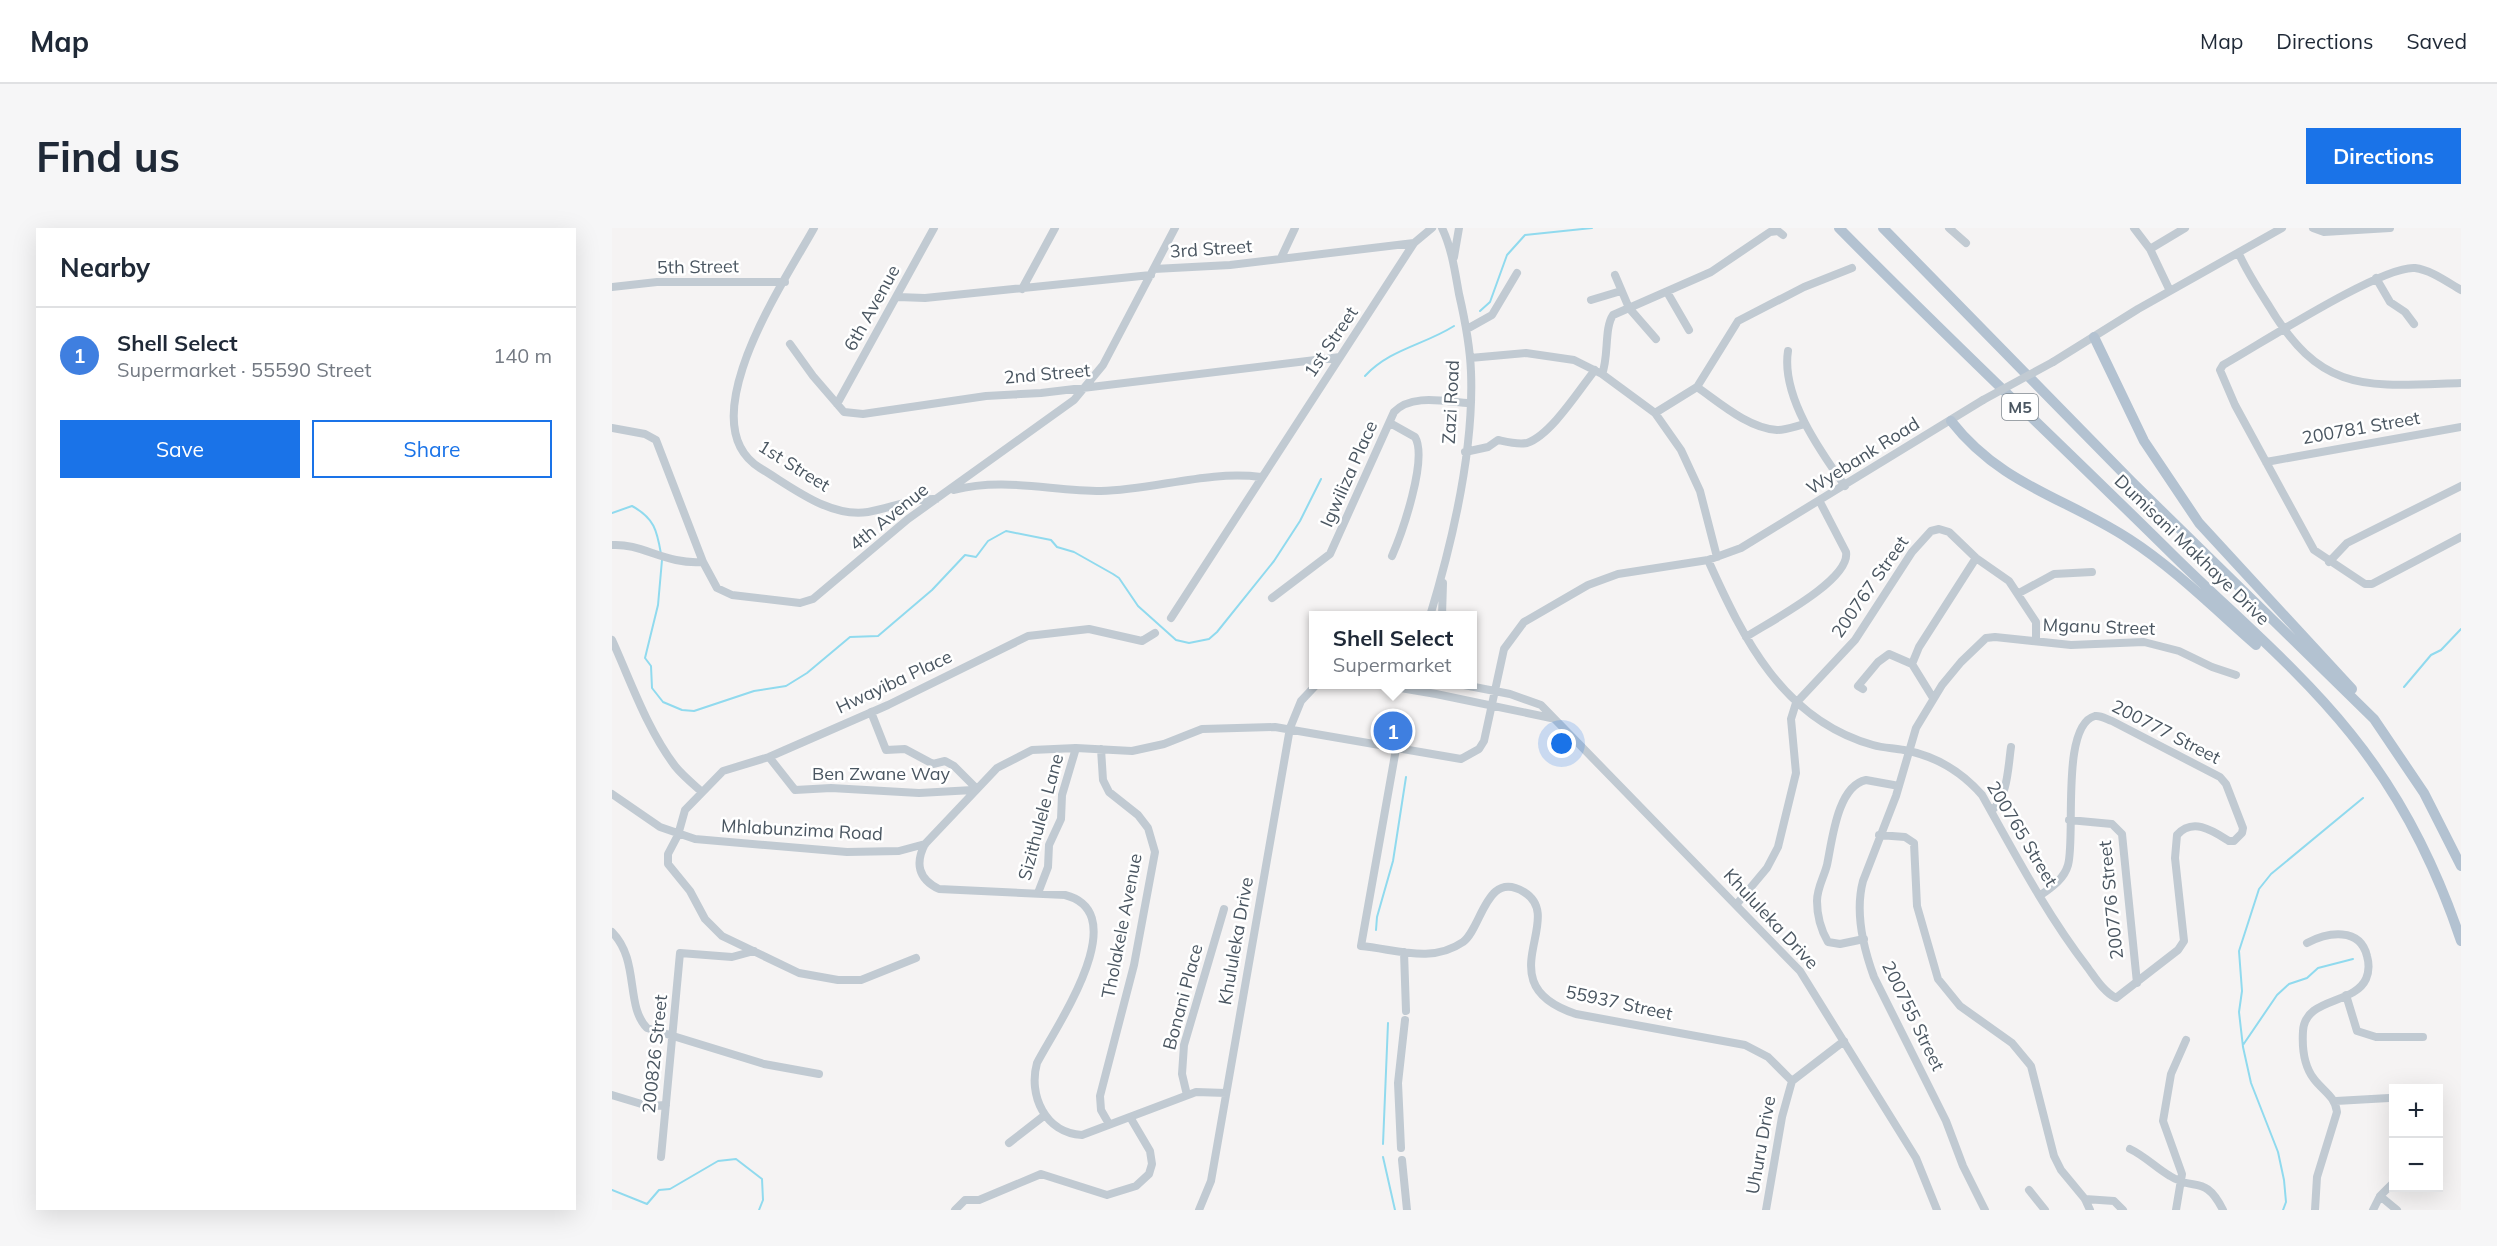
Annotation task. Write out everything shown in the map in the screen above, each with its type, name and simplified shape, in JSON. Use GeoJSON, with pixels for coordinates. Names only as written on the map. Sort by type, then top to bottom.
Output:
{"type":"FeatureCollection","features":[{"type":"Feature","properties":{"kind":"main road","name":"Dumisani Makhaye Drive"},"geometry":{"type":"LineString","coordinates":[[1839,228],[1969,358],[2065,448],[2312,691],[2350,732],[2400,803],[2438,879],[2461,941]]}},
{"type":"Feature","properties":{"kind":"main road","name":"Dumisani Makhaye Drive"},"geometry":{"type":"LineString","coordinates":[[1883,228],[2132,482],[2374,719],[2424,793],[2461,866]]}},
{"type":"Feature","properties":{"kind":"main road"},"geometry":{"type":"LineString","coordinates":[[2094,337],[2144,441],[2199,523],[2343,679],[2374,719]]}},
{"type":"Feature","properties":{"kind":"main road"},"geometry":{"type":"LineString","coordinates":[[1951,421],[1984,456],[2010,475],[2038,493],[2109,527],[2152,555],[2312,691]]}},
{"type":"Feature","properties":{"kind":"street","name":"1st Street"},"geometry":{"type":"LineString","coordinates":[[814,228],[763,323],[735,390],[734,429],[746,457],[779,480],[846,514],[869,512],[923,499],[936,499]]}},
{"type":"Feature","properties":{"kind":"street","name":"6th Avenue"},"geometry":{"type":"LineString","coordinates":[[837,404],[934,228]]}},
{"type":"Feature","properties":{"kind":"street"},"geometry":{"type":"LineString","coordinates":[[1022,289],[1055,228]]}},
{"type":"Feature","properties":{"kind":"street","name":"4th Avenue"},"geometry":{"type":"LineString","coordinates":[[612,428],[645,434],[656,440],[703,562],[717,588],[725,593],[800,603],[807,601],[847,572],[908,519],[1074,400],[1103,365],[1175,228]]}},
{"type":"Feature","properties":{"kind":"street"},"geometry":{"type":"LineString","coordinates":[[1281,258],[1295,228]]}},
{"type":"Feature","properties":{"kind":"street","name":"1st Street"},"geometry":{"type":"LineString","coordinates":[[1171,618],[1414,243],[1432,228]]}},
{"type":"Feature","properties":{"kind":"street","name":"Zazi Road"},"geometry":{"type":"LineString","coordinates":[[1431,611],[1442,579],[1465,452],[1470,403],[1470,358],[1467,329],[1453,262],[1442,228]]}},
{"type":"Feature","properties":{"kind":"street"},"geometry":{"type":"LineString","coordinates":[[1453,262],[1459,228]]}},
{"type":"Feature","properties":{"kind":"street"},"geometry":{"type":"LineString","coordinates":[[1949,228],[1966,243]]}},
{"type":"Feature","properties":{"kind":"street"},"geometry":{"type":"LineString","coordinates":[[2134,228],[2150,249],[2170,291]]}},
{"type":"Feature","properties":{"kind":"street"},"geometry":{"type":"LineString","coordinates":[[2150,249],[2185,228]]}},
{"type":"Feature","properties":{"kind":"street","name":"Wyebank Road"},"geometry":{"type":"LineString","coordinates":[[925,844],[997,768],[1024,753],[1044,749],[1148,749],[1202,729],[1236,727],[1290,728],[1448,758],[1461,759],[1470,755],[1484,741],[1504,649],[1517,629],[1530,617],[1588,585],[1618,574],[1712,558],[1741,548],[1820,502],[1983,400],[2053,362],[2170,291],[2282,228]]}},
{"type":"Feature","properties":{"kind":"street"},"geometry":{"type":"LineString","coordinates":[[2313,228],[2328,232],[2390,228]]}},
{"type":"Feature","properties":{"kind":"street"},"geometry":{"type":"LineString","coordinates":[[1465,452],[1488,447],[1498,440],[1524,444],[1534,439],[1551,424],[1607,359],[1610,319],[1629,308],[1711,272],[1770,232],[1778,231],[1783,236]]}},
{"type":"Feature","properties":{"kind":"street","name":"3rd Street"},"geometry":{"type":"LineString","coordinates":[[898,297],[925,298],[1022,289],[1414,243]]}},
{"type":"Feature","properties":{"kind":"street"},"geometry":{"type":"LineString","coordinates":[[2239,254],[2283,329],[2307,357],[2339,376],[2370,383],[2461,383]]}},
{"type":"Feature","properties":{"kind":"street"},"geometry":{"type":"LineString","coordinates":[[1655,413],[1697,387],[1738,321],[1804,287],[1852,268]]}},
{"type":"Feature","properties":{"kind":"street"},"geometry":{"type":"LineString","coordinates":[[2461,290],[2418,268],[2376,278],[2283,329],[2223,365],[2220,370],[2220,376],[2314,550],[2329,562],[2365,584],[2372,584],[2461,537]]}},
{"type":"Feature","properties":{"kind":"street"},"geometry":{"type":"LineString","coordinates":[[1467,329],[1484,321],[1498,309],[1516,273]]}},
{"type":"Feature","properties":{"kind":"street"},"geometry":{"type":"LineString","coordinates":[[1615,275],[1629,308],[1656,339]]}},
{"type":"Feature","properties":{"kind":"street"},"geometry":{"type":"LineString","coordinates":[[2376,278],[2390,303],[2405,312],[2414,324]]}},
{"type":"Feature","properties":{"kind":"street","name":"5th Street"},"geometry":{"type":"LineString","coordinates":[[612,287],[657,282],[785,282]]}},
{"type":"Feature","properties":{"kind":"street"},"geometry":{"type":"LineString","coordinates":[[1591,300],[1621,291]]}},
{"type":"Feature","properties":{"kind":"street"},"geometry":{"type":"LineString","coordinates":[[1667,292],[1689,330]]}},
{"type":"Feature","properties":{"kind":"street"},"geometry":{"type":"LineString","coordinates":[[790,344],[837,404]]}},
{"type":"Feature","properties":{"kind":"street"},"geometry":{"type":"LineString","coordinates":[[1788,351],[1791,383],[1805,424],[1845,486]]}},
{"type":"Feature","properties":{"kind":"street","name":"200765 Street"},"geometry":{"type":"LineString","coordinates":[[1470,358],[1512,353],[1538,354],[1574,360],[1598,372],[1655,413],[1681,450],[1700,490],[1712,558],[1730,612],[1780,685],[1796,703],[1823,724],[1848,737],[1874,746],[1908,751],[1941,762],[1964,776],[1982,795],[2070,944],[2110,995],[2116,998],[2137,983]]}},
{"type":"Feature","properties":{"kind":"street","name":"2nd Street"},"geometry":{"type":"LineString","coordinates":[[837,404],[844,412],[873,414],[986,396],[1084,388],[1340,357]]}},
{"type":"Feature","properties":{"kind":"street"},"geometry":{"type":"LineString","coordinates":[[1697,387],[1733,412],[1768,428],[1784,430],[1805,424]]}},
{"type":"Feature","properties":{"kind":"street","name":"Igwiliza Place"},"geometry":{"type":"LineString","coordinates":[[1272,598],[1330,554],[1400,406],[1413,401],[1470,403]]}},
{"type":"Feature","properties":{"kind":"street"},"geometry":{"type":"LineString","coordinates":[[1390,423],[1415,437],[1419,451],[1411,506],[1392,556]]}},
{"type":"Feature","properties":{"kind":"street","name":"200781 Street"},"geometry":{"type":"LineString","coordinates":[[2266,462],[2461,427]]}},
{"type":"Feature","properties":{"kind":"street"},"geometry":{"type":"LineString","coordinates":[[948,492],[997,484],[1115,490],[1205,479],[1261,477]]}},
{"type":"Feature","properties":{"kind":"street"},"geometry":{"type":"LineString","coordinates":[[2329,562],[2348,543],[2461,486]]}},
{"type":"Feature","properties":{"kind":"street"},"geometry":{"type":"LineString","coordinates":[[1746,637],[1825,586],[1842,569],[1847,558],[1846,552],[1820,502]]}},
{"type":"Feature","properties":{"kind":"street","name":"200767 Street"},"geometry":{"type":"LineString","coordinates":[[1796,703],[1855,640],[1912,552],[1931,531],[1940,529],[1949,532],[1976,558],[2004,576],[2019,592],[2036,622],[2036,641]]}},
{"type":"Feature","properties":{"kind":"street"},"geometry":{"type":"LineString","coordinates":[[612,545],[624,545],[681,563],[703,562]]}},
{"type":"Feature","properties":{"kind":"street"},"geometry":{"type":"LineString","coordinates":[[1912,664],[1919,647],[1976,558]]}},
{"type":"Feature","properties":{"kind":"street"},"geometry":{"type":"LineString","coordinates":[[2019,592],[2054,574],[2092,572]]}},
{"type":"Feature","properties":{"kind":"street","name":"Zazi Road"},"geometry":{"type":"LineString","coordinates":[[1442,579],[1442,611]]}},
{"type":"Feature","properties":{"kind":"street","name":"Hwayiba Place"},"geometry":{"type":"LineString","coordinates":[[754,951],[716,932],[682,880],[668,864],[668,854],[678,835],[685,810],[723,771],[769,757],[871,712],[1028,636],[1089,629],[1142,641],[1155,633]]}},
{"type":"Feature","properties":{"kind":"street","name":"Mganu Street"},"geometry":{"type":"LineString","coordinates":[[1899,786],[1916,728],[1933,698],[1961,662],[1986,638],[2071,645],[2144,642],[2179,651],[2212,667],[2236,675]]}},
{"type":"Feature","properties":{"kind":"street"},"geometry":{"type":"LineString","coordinates":[[612,640],[636,694],[669,756],[679,770],[702,792]]}},
{"type":"Feature","properties":{"kind":"street"},"geometry":{"type":"LineString","coordinates":[[1863,689],[1858,686],[1884,656],[1896,655],[1912,664],[1933,698]]}},
{"type":"Feature","properties":{"kind":"street","name":"Khululeka Drive"},"geometry":{"type":"LineString","coordinates":[[1477,688],[1541,705],[1551,718],[1800,971],[1916,1158],[1937,1210]]}},
{"type":"Feature","properties":{"kind":"street","name":"Khululeka Drive"},"geometry":{"type":"LineString","coordinates":[[1198,1210],[1211,1181],[1290,728],[1301,701],[1312,689]]}},
{"type":"Feature","properties":{"kind":"street"},"geometry":{"type":"LineString","coordinates":[[1436,689],[1493,706],[1551,718]]}},
{"type":"Feature","properties":{"kind":"street"},"geometry":{"type":"LineString","coordinates":[[1736,905],[1767,868],[1778,847],[1796,773],[1791,719],[1796,703]]}},
{"type":"Feature","properties":{"kind":"street"},"geometry":{"type":"LineString","coordinates":[[871,712],[886,750],[905,749],[933,764],[945,762],[954,766],[975,789]]}},
{"type":"Feature","properties":{"kind":"street","name":"200777 Street"},"geometry":{"type":"LineString","coordinates":[[2041,896],[2059,881],[2068,864],[2072,771],[2081,729],[2085,722],[2099,716],[2220,777],[2226,784],[2243,828],[2242,833],[2234,841],[2199,826],[2188,826],[2177,835],[2175,858],[2184,941],[2178,950],[2137,983]]}},
{"type":"Feature","properties":{"kind":"street"},"geometry":{"type":"LineString","coordinates":[[1991,811],[2001,799],[2011,747]]}},
{"type":"Feature","properties":{"kind":"street","name":"Sizithulele Lane"},"geometry":{"type":"LineString","coordinates":[[1038,893],[1048,867],[1049,845],[1061,819],[1062,795],[1076,748]]}},
{"type":"Feature","properties":{"kind":"street","name":"Tholakele Avenue"},"geometry":{"type":"LineString","coordinates":[[1101,749],[1103,780],[1106,786],[1148,828],[1155,852],[1134,965],[1100,1096],[1101,1110],[1109,1124]]}},
{"type":"Feature","properties":{"kind":"street","name":"55937 Street"},"geometry":{"type":"LineString","coordinates":[[1395,749],[1361,946],[1426,955],[1454,948],[1473,931],[1489,898],[1506,888],[1516,889],[1525,893],[1536,906],[1538,918],[1532,958],[1533,980],[1536,991],[1552,1005],[1576,1014],[1745,1045],[1768,1057],[1792,1081]]}},
{"type":"Feature","properties":{"kind":"street","name":"Ben Zwane Way"},"geometry":{"type":"LineString","coordinates":[[769,757],[795,790],[831,788],[861,792],[919,793],[975,789]]}},
{"type":"Feature","properties":{"kind":"street"},"geometry":{"type":"LineString","coordinates":[[1864,939],[1840,944],[1828,942],[1819,913],[1819,887],[1826,867],[1834,827],[1847,795],[1861,781],[1866,780],[1899,786]]}},
{"type":"Feature","properties":{"kind":"street","name":"200755 Street"},"geometry":{"type":"LineString","coordinates":[[1899,786],[1879,835],[1860,894],[1867,958],[1946,1121],[1963,1166],[1985,1210]]}},
{"type":"Feature","properties":{"kind":"street","name":"Mhlabunzima Road"},"geometry":{"type":"LineString","coordinates":[[612,794],[660,827],[678,835],[730,844],[847,852],[899,851],[925,844]]}},
{"type":"Feature","properties":{"kind":"street","name":"200776 Street"},"geometry":{"type":"LineString","coordinates":[[2069,820],[2112,824],[2122,834],[2137,983]]}},
{"type":"Feature","properties":{"kind":"street"},"geometry":{"type":"LineString","coordinates":[[1879,835],[1905,837],[1914,843],[1917,906],[1938,979],[1960,1005],[2012,1043],[2027,1060],[2038,1086],[2054,1156],[2061,1170],[2085,1199],[2090,1210]]}},
{"type":"Feature","properties":{"kind":"street"},"geometry":{"type":"LineString","coordinates":[[925,844],[918,858],[920,869],[927,882],[939,890],[1065,895],[1078,899],[1091,914],[1095,936],[1089,963],[1036,1063],[1033,1083],[1038,1103],[1045,1115],[1058,1127],[1078,1134],[1087,1134],[1186,1095],[1203,1091],[1226,1094]]}},
{"type":"Feature","properties":{"kind":"street","name":"Bonani Place"},"geometry":{"type":"LineString","coordinates":[[1186,1095],[1182,1074],[1184,1045],[1224,909]]}},
{"type":"Feature","properties":{"kind":"street"},"geometry":{"type":"LineString","coordinates":[[612,932],[628,955],[640,1016],[644,1025],[673,1038],[764,1064],[819,1074]]}},
{"type":"Feature","properties":{"kind":"street"},"geometry":{"type":"LineString","coordinates":[[2307,943],[2329,934],[2352,937],[2361,942],[2368,960],[2366,979],[2361,986],[2314,1010],[2307,1017],[2303,1030],[2306,1065],[2313,1078],[2336,1101],[2335,1121],[2317,1177],[2315,1210]]}},
{"type":"Feature","properties":{"kind":"street"},"geometry":{"type":"LineString","coordinates":[[754,951],[799,973],[846,981],[861,980],[916,958]]}},
{"type":"Feature","properties":{"kind":"street","name":"200826 Street"},"geometry":{"type":"LineString","coordinates":[[661,1157],[680,953],[732,957],[754,951]]}},
{"type":"Feature","properties":{"kind":"street"},"geometry":{"type":"LineString","coordinates":[[1404,952],[1406,1011]]}},
{"type":"Feature","properties":{"kind":"street"},"geometry":{"type":"LineString","coordinates":[[2346,995],[2357,1031],[2376,1037],[2423,1037]]}},
{"type":"Feature","properties":{"kind":"street"},"geometry":{"type":"LineString","coordinates":[[1401,1148],[1398,1083],[1405,1020]]}},
{"type":"Feature","properties":{"kind":"street"},"geometry":{"type":"LineString","coordinates":[[2176,1210],[2182,1181],[2179,1161],[2163,1121],[2171,1074],[2186,1040]]}},
{"type":"Feature","properties":{"kind":"street","name":"Uhuru Drive"},"geometry":{"type":"LineString","coordinates":[[1766,1210],[1782,1117],[1792,1081],[1844,1041]]}},
{"type":"Feature","properties":{"kind":"street"},"geometry":{"type":"LineString","coordinates":[[612,1095],[648,1106],[666,1105]]}},
{"type":"Feature","properties":{"kind":"street"},"geometry":{"type":"LineString","coordinates":[[2336,1101],[2389,1098]]}},
{"type":"Feature","properties":{"kind":"street"},"geometry":{"type":"LineString","coordinates":[[1009,1143],[1045,1115]]}},
{"type":"Feature","properties":{"kind":"street"},"geometry":{"type":"LineString","coordinates":[[956,1210],[966,1200],[979,1200],[1041,1174],[1107,1194],[1136,1186],[1145,1179],[1152,1164],[1150,1150],[1130,1117]]}},
{"type":"Feature","properties":{"kind":"street"},"geometry":{"type":"LineString","coordinates":[[2130,1149],[2168,1175],[2205,1186],[2217,1197],[2223,1210]]}},
{"type":"Feature","properties":{"kind":"street"},"geometry":{"type":"LineString","coordinates":[[1402,1160],[1407,1210]]}},
{"type":"Feature","properties":{"kind":"street"},"geometry":{"type":"LineString","coordinates":[[2373,1210],[2380,1196],[2389,1187]]}},
{"type":"Feature","properties":{"kind":"street"},"geometry":{"type":"LineString","coordinates":[[2029,1190],[2045,1210]]}},
{"type":"Feature","properties":{"kind":"street"},"geometry":{"type":"LineString","coordinates":[[2380,1196],[2397,1210]]}},
{"type":"Feature","properties":{"kind":"street"},"geometry":{"type":"LineString","coordinates":[[2085,1199],[2114,1201],[2123,1210]]}},
{"type":"Feature","properties":{"kind":"waterway"},"geometry":{"type":"LineString","coordinates":[[1480,311],[1490,302],[1507,255],[1525,235],[1592,228]]}},
{"type":"Feature","properties":{"kind":"waterway"},"geometry":{"type":"LineString","coordinates":[[1365,376],[1385,359],[1454,326]]}},
{"type":"Feature","properties":{"kind":"waterway"},"geometry":{"type":"LineString","coordinates":[[662,560],[658,605],[645,658],[651,666],[652,688],[663,702],[682,710],[694,711],[754,691],[786,686],[807,673],[850,637],[878,636],[932,590],[965,555],[976,557],[988,541],[1006,531],[1051,540],[1057,547],[1074,552],[1113,574],[1119,578],[1138,606],[1176,640],[1189,643],[1209,639],[1274,561],[1300,521],[1321,479]]}},
{"type":"Feature","properties":{"kind":"waterway"},"geometry":{"type":"LineString","coordinates":[[612,513],[632,506],[645,515],[656,531],[661,554]]}},
{"type":"Feature","properties":{"kind":"waterway"},"geometry":{"type":"LineString","coordinates":[[2404,687],[2431,655],[2441,650],[2461,629]]}},
{"type":"Feature","properties":{"kind":"waterway"},"geometry":{"type":"LineString","coordinates":[[1376,930],[1377,917],[1393,861],[1406,777]]}},
{"type":"Feature","properties":{"kind":"waterway"},"geometry":{"type":"LineString","coordinates":[[2283,1210],[2286,1202],[2278,1152],[2251,1083],[2243,1047],[2239,1012],[2242,991],[2239,951],[2259,889],[2271,874],[2363,798]]}},
{"type":"Feature","properties":{"kind":"waterway"},"geometry":{"type":"LineString","coordinates":[[2243,1045],[2277,995],[2289,984],[2307,978],[2318,968],[2353,959]]}},
{"type":"Feature","properties":{"kind":"waterway"},"geometry":{"type":"LineString","coordinates":[[1383,1144],[1388,1023]]}},
{"type":"Feature","properties":{"kind":"waterway"},"geometry":{"type":"LineString","coordinates":[[1383,1157],[1395,1210]]}},
{"type":"Feature","properties":{"kind":"waterway"},"geometry":{"type":"LineString","coordinates":[[612,1190],[647,1204],[659,1190],[670,1189],[718,1161],[736,1159],[762,1179],[763,1200],[759,1210]]}},
{"type":"Feature","properties":{"kind":"place","name":"Shell Select"},"geometry":{"type":"Point","coordinates":[1393,731]}}]}
